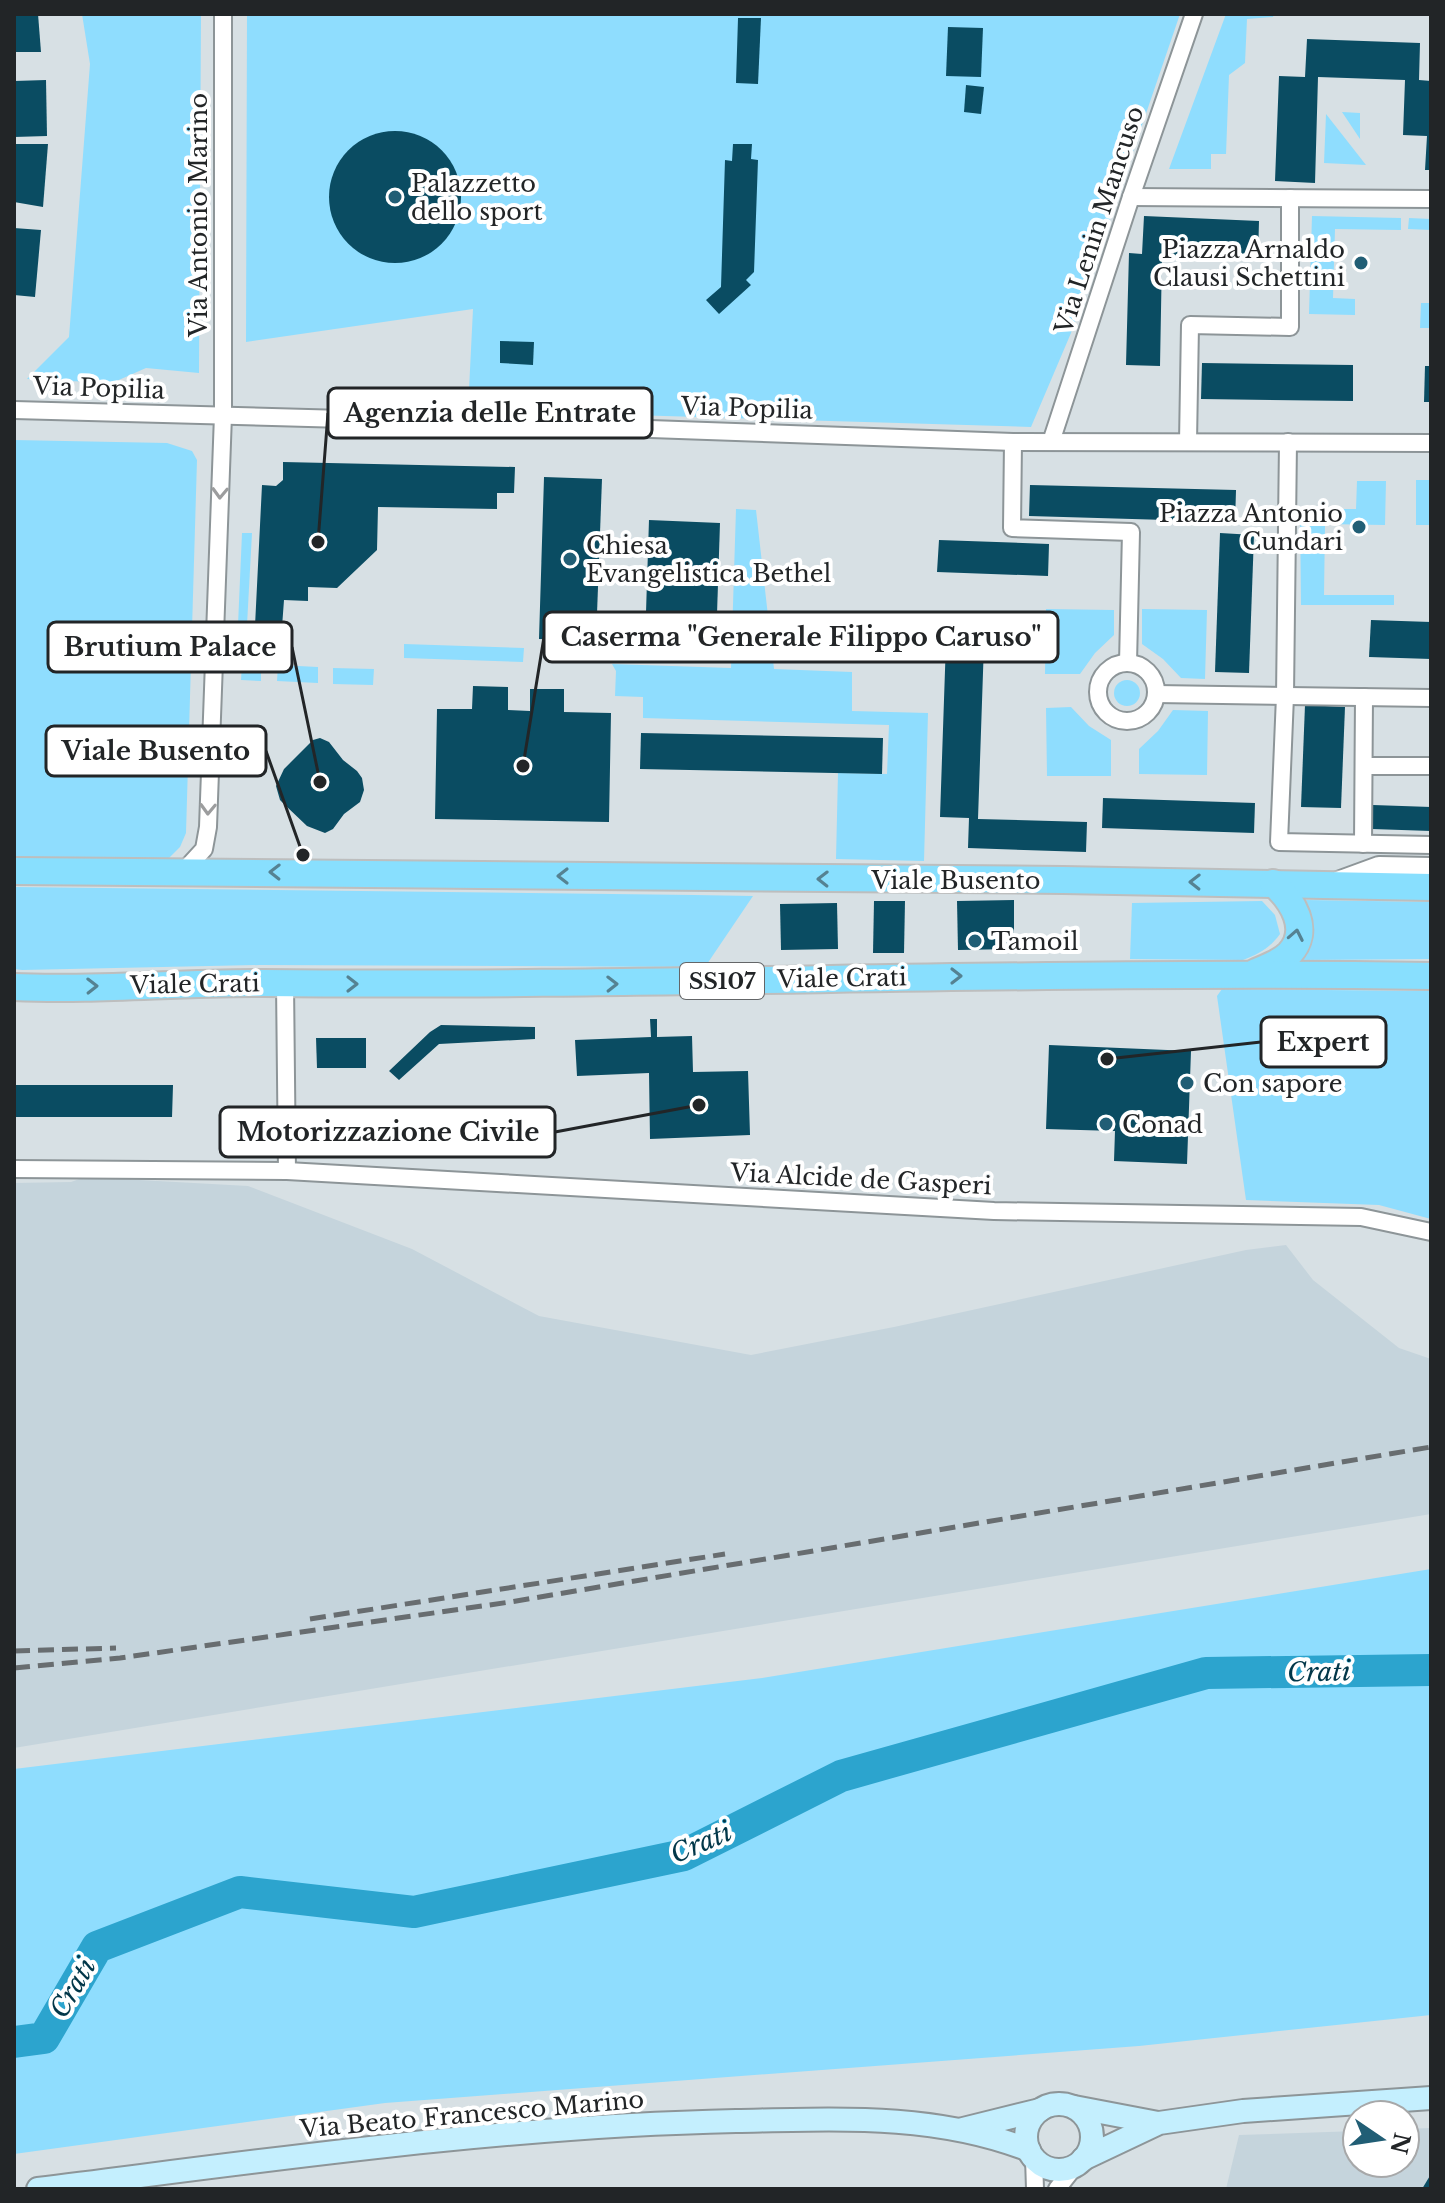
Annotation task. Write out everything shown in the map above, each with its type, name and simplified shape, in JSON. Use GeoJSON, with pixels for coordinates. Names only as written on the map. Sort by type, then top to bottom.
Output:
{"type":"FeatureCollection","features":[{"type":"Feature","properties":{"kind":"main road","name":"Viale Busento"},"geometry":{"type":"LineString","coordinates":[[14,871],[1335,883],[1431,887]]}},
{"type":"Feature","properties":{"kind":"main road"},"geometry":{"type":"LineString","coordinates":[[1254,973],[1278,963],[1290,953],[1298,934],[1298,918],[1293,904],[1273,883]]}},
{"type":"Feature","properties":{"kind":"main road","name":"Viale Crati"},"geometry":{"type":"LineString","coordinates":[[14,987],[285,983],[527,985],[921,976],[1254,973],[1431,976]]}},
{"type":"Feature","properties":{"kind":"main road"},"geometry":{"type":"LineString","coordinates":[[1159,2123],[1063,2104],[1040,2110],[1028,2128],[1031,2154],[1048,2168],[1056,2170],[1079,2163],[1159,2123],[1243,2111],[1431,2098]]}},
{"type":"Feature","properties":{"kind":"main road"},"geometry":{"type":"LineString","coordinates":[[1063,2104],[1081,2113],[1091,2130],[1089,2151],[1079,2163]]}},
{"type":"Feature","properties":{"kind":"main road","name":"Via Beato Francesco Marino"},"geometry":{"type":"LineString","coordinates":[[961,2129],[1040,2110]]}},
{"type":"Feature","properties":{"kind":"main road","name":"Via Beato Francesco Marino"},"geometry":{"type":"LineString","coordinates":[[38,2189],[482,2134],[640,2123],[872,2118],[961,2129],[1031,2154]]}},
{"type":"Feature","properties":{"kind":"street","name":"Via Antonio Marino"},"geometry":{"type":"LineString","coordinates":[[182,873],[204,849],[208,827],[223,415],[223,14]]}},
{"type":"Feature","properties":{"kind":"street","name":"Via Lenin Mancuso"},"geometry":{"type":"LineString","coordinates":[[1051,442],[1194,14]]}},
{"type":"Feature","properties":{"kind":"street"},"geometry":{"type":"LineString","coordinates":[[1131,197],[1431,199]]}},
{"type":"Feature","properties":{"kind":"street"},"geometry":{"type":"LineString","coordinates":[[1188,442],[1190,325],[1290,327],[1290,198]]}},
{"type":"Feature","properties":{"kind":"street","name":"Via Popilia"},"geometry":{"type":"LineString","coordinates":[[14,410],[1013,442],[1431,443]]}},
{"type":"Feature","properties":{"kind":"street"},"geometry":{"type":"LineString","coordinates":[[1013,442],[1012,528],[1131,532],[1128,663]]}},
{"type":"Feature","properties":{"kind":"street"},"geometry":{"type":"LineString","coordinates":[[1288,442],[1285,696],[1279,842],[1431,845]]}},
{"type":"Feature","properties":{"kind":"street"},"geometry":{"type":"LineString","coordinates":[[1128,663],[1145,669],[1152,676],[1156,694],[1149,711],[1132,721],[1122,721],[1105,712],[1097,694],[1099,683],[1111,668],[1128,663]]}},
{"type":"Feature","properties":{"kind":"street"},"geometry":{"type":"LineString","coordinates":[[1156,694],[1431,698]]}},
{"type":"Feature","properties":{"kind":"street"},"geometry":{"type":"LineString","coordinates":[[1363,844],[1364,697]]}},
{"type":"Feature","properties":{"kind":"street"},"geometry":{"type":"LineString","coordinates":[[1364,766],[1431,766]]}},
{"type":"Feature","properties":{"kind":"street"},"geometry":{"type":"LineString","coordinates":[[1335,883],[1379,867],[1431,868]]}},
{"type":"Feature","properties":{"kind":"street"},"geometry":{"type":"LineString","coordinates":[[285,983],[293,1116],[287,1171]]}},
{"type":"Feature","properties":{"kind":"street","name":"Via Alcide de Gasperi"},"geometry":{"type":"LineString","coordinates":[[14,1169],[287,1171],[994,1211],[1361,1217],[1431,1232]]}},
{"type":"Feature","properties":{"kind":"street"},"geometry":{"type":"LineString","coordinates":[[1031,2154],[1035,2189]]}},
{"type":"Feature","properties":{"kind":"street"},"geometry":{"type":"LineString","coordinates":[[1057,2189],[1079,2163]]}},
{"type":"Feature","properties":{"kind":"shaded area"},"geometry":{"type":"Polygon","coordinates":[[[82,14],[201,14],[199,373],[146,368],[112,383],[27,379],[69,337],[90,64],[82,14]]]}},
{"type":"Feature","properties":{"kind":"shaded area"},"geometry":{"type":"Polygon","coordinates":[[[247,14],[1180,14],[1071,333],[1031,427],[468,410],[473,309],[246,342],[247,14]]]}},
{"type":"Feature","properties":{"kind":"shaded area"},"geometry":{"type":"Polygon","coordinates":[[[1226,14],[1274,14],[1273,17],[1247,19],[1245,63],[1229,75],[1226,154],[1211,154],[1211,169],[1169,169],[1226,14]]]}},
{"type":"Feature","properties":{"kind":"shaded area"},"geometry":{"type":"Polygon","coordinates":[[[1342,112],[1360,113],[1360,139],[1342,112]]]}},
{"type":"Feature","properties":{"kind":"shaded area"},"geometry":{"type":"Polygon","coordinates":[[[1326,114],[1366,165],[1324,163],[1326,114]]]}},
{"type":"Feature","properties":{"kind":"shaded area"},"geometry":{"type":"Polygon","coordinates":[[[1312,216],[1401,218],[1401,230],[1335,229],[1333,298],[1355,299],[1355,315],[1309,314],[1312,216]]]}},
{"type":"Feature","properties":{"kind":"shaded area"},"geometry":{"type":"Polygon","coordinates":[[[1409,218],[1431,219],[1431,230],[1408,229],[1409,218]]]}},
{"type":"Feature","properties":{"kind":"shaded area"},"geometry":{"type":"Polygon","coordinates":[[[1421,303],[1431,303],[1431,328],[1420,328],[1421,303]]]}},
{"type":"Feature","properties":{"kind":"shaded area"},"geometry":{"type":"Polygon","coordinates":[[[14,440],[167,443],[192,451],[197,460],[186,833],[180,847],[164,863],[14,860],[14,440]]]}},
{"type":"Feature","properties":{"kind":"shaded area"},"geometry":{"type":"Polygon","coordinates":[[[1416,480],[1431,480],[1431,525],[1416,525],[1416,480]]]}},
{"type":"Feature","properties":{"kind":"shaded area"},"geometry":{"type":"Polygon","coordinates":[[[1357,481],[1386,481],[1385,525],[1325,524],[1324,595],[1394,595],[1394,605],[1301,605],[1300,509],[1356,509],[1357,481]]]}},
{"type":"Feature","properties":{"kind":"shaded area"},"geometry":{"type":"Polygon","coordinates":[[[736,509],[756,510],[774,669],[852,672],[852,711],[928,713],[924,861],[836,859],[838,773],[887,774],[889,725],[643,718],[643,697],[615,696],[616,671],[612,664],[731,668],[736,509]]]}},
{"type":"Feature","properties":{"kind":"shaded area"},"geometry":{"type":"Polygon","coordinates":[[[242,533],[252,533],[247,625],[238,625],[242,533]]]}},
{"type":"Feature","properties":{"kind":"shaded area"},"geometry":{"type":"Polygon","coordinates":[[[1046,609],[1114,610],[1114,635],[1095,653],[1080,674],[1045,674],[1046,609]]]}},
{"type":"Feature","properties":{"kind":"shaded area"},"geometry":{"type":"Polygon","coordinates":[[[1142,609],[1207,610],[1205,679],[1181,678],[1163,659],[1142,644],[1142,609]]]}},
{"type":"Feature","properties":{"kind":"shaded area"},"geometry":{"type":"Polygon","coordinates":[[[404,644],[524,648],[523,662],[404,658],[404,644]]]}},
{"type":"Feature","properties":{"kind":"shaded area"},"geometry":{"type":"Polygon","coordinates":[[[242,664],[261,665],[261,681],[241,680],[242,664]]]}},
{"type":"Feature","properties":{"kind":"shaded area"},"geometry":{"type":"Polygon","coordinates":[[[278,665],[318,667],[318,683],[277,681],[278,665]]]}},
{"type":"Feature","properties":{"kind":"shaded area"},"geometry":{"type":"Polygon","coordinates":[[[333,668],[374,669],[373,685],[333,684],[333,668]]]}},
{"type":"Feature","properties":{"kind":"shaded area"},"geometry":{"type":"Polygon","coordinates":[[[1127,680],[1136,684],[1140,693],[1136,702],[1127,706],[1118,702],[1114,693],[1118,684],[1127,680]]]}},
{"type":"Feature","properties":{"kind":"shaded area"},"geometry":{"type":"Polygon","coordinates":[[[1071,707],[1089,726],[1111,740],[1111,776],[1047,776],[1046,708],[1071,707]]]}},
{"type":"Feature","properties":{"kind":"shaded area"},"geometry":{"type":"Polygon","coordinates":[[[1173,710],[1208,711],[1207,775],[1139,774],[1139,749],[1158,731],[1173,710]]]}},
{"type":"Feature","properties":{"kind":"shaded area"},"geometry":{"type":"Polygon","coordinates":[[[14,887],[753,896],[705,967],[260,965],[22,970],[14,969],[14,887]]]}},
{"type":"Feature","properties":{"kind":"shaded area"},"geometry":{"type":"Polygon","coordinates":[[[1306,900],[1431,902],[1431,959],[1303,960],[1311,930],[1306,900]]]}},
{"type":"Feature","properties":{"kind":"shaded area"},"geometry":{"type":"Polygon","coordinates":[[[1262,901],[1275,915],[1280,934],[1268,947],[1249,958],[1130,959],[1132,903],[1262,901]]]}},
{"type":"Feature","properties":{"kind":"shaded area"},"geometry":{"type":"Polygon","coordinates":[[[1222,989],[1431,991],[1431,1219],[1379,1205],[1246,1200],[1217,996],[1222,989]]]}},
{"type":"Feature","properties":{"kind":"shaded area"},"geometry":{"type":"Polygon","coordinates":[[[85,1177],[248,1186],[412,1249],[539,1316],[751,1355],[1246,1250],[1286,1245],[1313,1280],[1399,1348],[1431,1359],[1431,1514],[14,1748],[14,1183],[71,1182],[85,1177]]]}},
{"type":"Feature","properties":{"kind":"shaded area"},"geometry":{"type":"Polygon","coordinates":[[[1431,1569],[1431,2015],[1139,2046],[385,2103],[14,2154],[14,1769],[762,1678],[1431,1569]]]}},
{"type":"Feature","properties":{"kind":"shaded area"},"geometry":{"type":"Polygon","coordinates":[[[1421,2128],[1431,2128],[1431,2189],[1226,2189],[1239,2135],[1341,2132],[1341,2179],[1421,2179],[1421,2128]]]}},
{"type":"Feature","properties":{"kind":"building"},"geometry":{"type":"Polygon","coordinates":[[[14,14],[38,14],[41,52],[14,52],[14,14]]]}},
{"type":"Feature","properties":{"kind":"building"},"geometry":{"type":"Polygon","coordinates":[[[738,18],[761,18],[758,84],[736,83],[738,18]]]}},
{"type":"Feature","properties":{"kind":"building"},"geometry":{"type":"Polygon","coordinates":[[[948,27],[983,28],[981,77],[946,76],[948,27]]]}},
{"type":"Feature","properties":{"kind":"building"},"geometry":{"type":"Polygon","coordinates":[[[1307,39],[1420,43],[1419,80],[1431,81],[1431,170],[1425,170],[1427,136],[1403,135],[1405,80],[1318,77],[1315,183],[1275,181],[1279,76],[1305,77],[1307,39]]]}},
{"type":"Feature","properties":{"kind":"building"},"geometry":{"type":"Polygon","coordinates":[[[46,80],[47,136],[14,137],[14,81],[46,80]]]}},
{"type":"Feature","properties":{"kind":"building"},"geometry":{"type":"Polygon","coordinates":[[[966,85],[984,87],[981,114],[964,112],[966,85]]]}},
{"type":"Feature","properties":{"kind":"building","name":"Palazzetto dello sport"},"geometry":{"type":"Polygon","coordinates":[[[395,131],[420,136],[441,151],[456,172],[461,197],[456,222],[441,243],[420,258],[395,263],[370,258],[349,243],[334,222],[329,197],[334,172],[349,151],[370,136],[395,131]]]}},
{"type":"Feature","properties":{"kind":"building"},"geometry":{"type":"Polygon","coordinates":[[[14,144],[48,144],[43,207],[14,202],[14,144]]]}},
{"type":"Feature","properties":{"kind":"building"},"geometry":{"type":"Polygon","coordinates":[[[733,144],[752,144],[751,159],[758,160],[754,272],[746,280],[751,285],[719,314],[706,300],[721,287],[725,160],[732,161],[733,144]]]}},
{"type":"Feature","properties":{"kind":"building"},"geometry":{"type":"Polygon","coordinates":[[[1144,216],[1259,221],[1258,258],[1162,255],[1160,366],[1126,365],[1129,253],[1142,254],[1144,216]]]}},
{"type":"Feature","properties":{"kind":"building"},"geometry":{"type":"Polygon","coordinates":[[[14,228],[41,230],[35,297],[14,295],[14,228]]]}},
{"type":"Feature","properties":{"kind":"building"},"geometry":{"type":"Polygon","coordinates":[[[500,341],[534,342],[533,365],[500,363],[500,341]]]}},
{"type":"Feature","properties":{"kind":"building"},"geometry":{"type":"Polygon","coordinates":[[[1202,363],[1353,365],[1353,401],[1201,399],[1202,363]]]}},
{"type":"Feature","properties":{"kind":"building"},"geometry":{"type":"Polygon","coordinates":[[[1425,366],[1431,366],[1431,402],[1424,402],[1425,366]]]}},
{"type":"Feature","properties":{"kind":"building"},"geometry":{"type":"Polygon","coordinates":[[[283,462],[515,467],[514,493],[497,493],[497,509],[378,507],[377,550],[337,588],[308,587],[308,601],[284,600],[282,627],[255,626],[262,485],[276,486],[283,480],[283,462]]]}},
{"type":"Feature","properties":{"kind":"building","name":"Chiesa Evangelistica Bethel"},"geometry":{"type":"Polygon","coordinates":[[[544,477],[602,479],[596,641],[539,639],[544,477]]]}},
{"type":"Feature","properties":{"kind":"building"},"geometry":{"type":"Polygon","coordinates":[[[1030,485],[1236,490],[1235,522],[1029,516],[1030,485]]]}},
{"type":"Feature","properties":{"kind":"building"},"geometry":{"type":"Polygon","coordinates":[[[649,520],[720,523],[717,614],[646,612],[649,520]]]}},
{"type":"Feature","properties":{"kind":"building"},"geometry":{"type":"Polygon","coordinates":[[[1220,533],[1254,535],[1249,673],[1215,672],[1220,533]]]}},
{"type":"Feature","properties":{"kind":"building"},"geometry":{"type":"Polygon","coordinates":[[[939,540],[1049,544],[1048,576],[937,572],[939,540]]]}},
{"type":"Feature","properties":{"kind":"building"},"geometry":{"type":"Polygon","coordinates":[[[947,612],[985,614],[978,819],[1087,822],[1086,852],[968,848],[969,818],[940,817],[947,612]]]}},
{"type":"Feature","properties":{"kind":"building"},"geometry":{"type":"Polygon","coordinates":[[[1371,620],[1431,622],[1431,659],[1369,657],[1371,620]]]}},
{"type":"Feature","properties":{"kind":"building"},"geometry":{"type":"Polygon","coordinates":[[[473,686],[508,687],[508,710],[530,711],[530,689],[564,689],[564,712],[611,713],[609,822],[435,819],[437,709],[472,709],[473,686]]]}},
{"type":"Feature","properties":{"kind":"building"},"geometry":{"type":"Polygon","coordinates":[[[1305,705],[1345,707],[1341,808],[1301,807],[1305,705]]]}},
{"type":"Feature","properties":{"kind":"building"},"geometry":{"type":"Polygon","coordinates":[[[641,733],[883,738],[882,774],[640,769],[641,733]]]}},
{"type":"Feature","properties":{"kind":"building"},"geometry":{"type":"Polygon","coordinates":[[[320,738],[329,742],[343,760],[357,771],[364,790],[360,802],[325,833],[307,826],[286,806],[280,800],[276,786],[284,769],[313,740],[320,738]]]}},
{"type":"Feature","properties":{"kind":"building"},"geometry":{"type":"Polygon","coordinates":[[[1103,798],[1255,803],[1254,833],[1102,828],[1103,798]]]}},
{"type":"Feature","properties":{"kind":"building"},"geometry":{"type":"Polygon","coordinates":[[[1373,805],[1431,807],[1431,831],[1372,829],[1373,805]]]}},
{"type":"Feature","properties":{"kind":"building"},"geometry":{"type":"Polygon","coordinates":[[[1014,900],[1014,949],[958,950],[957,901],[1014,900]]]}},
{"type":"Feature","properties":{"kind":"building"},"geometry":{"type":"Polygon","coordinates":[[[874,901],[905,901],[904,953],[873,953],[874,901]]]}},
{"type":"Feature","properties":{"kind":"building"},"geometry":{"type":"Polygon","coordinates":[[[837,903],[838,949],[781,950],[780,904],[837,903]]]}},
{"type":"Feature","properties":{"kind":"building"},"geometry":{"type":"Polygon","coordinates":[[[650,1019],[657,1019],[657,1037],[692,1036],[693,1072],[748,1071],[750,1135],[650,1139],[649,1073],[577,1076],[575,1040],[651,1037],[650,1019]]]}},
{"type":"Feature","properties":{"kind":"building"},"geometry":{"type":"Polygon","coordinates":[[[441,1025],[535,1027],[535,1039],[439,1044],[399,1080],[389,1071],[441,1025]]]}},
{"type":"Feature","properties":{"kind":"building"},"geometry":{"type":"Polygon","coordinates":[[[316,1038],[366,1038],[366,1068],[317,1068],[316,1038]]]}},
{"type":"Feature","properties":{"kind":"building"},"geometry":{"type":"Polygon","coordinates":[[[1049,1045],[1191,1051],[1187,1164],[1114,1161],[1115,1131],[1046,1129],[1049,1045]]]}},
{"type":"Feature","properties":{"kind":"building"},"geometry":{"type":"Polygon","coordinates":[[[14,1085],[173,1085],[172,1117],[14,1117],[14,1085]]]}},
{"type":"Feature","properties":{"kind":"building"},"geometry":{"type":"Polygon","coordinates":[[[1431,2174],[1431,2189],[1422,2189],[1431,2174]]]}},
{"type":"Feature","properties":{"kind":"waterway","name":"Crati"},"geometry":{"type":"LineString","coordinates":[[14,2042],[44,2038],[97,1947],[240,1892],[414,1912],[684,1855],[841,1776],[1206,1673],[1431,1670]]}},
{"type":"Feature","properties":{"kind":"railway"},"geometry":{"type":"LineString","coordinates":[[14,1668],[120,1658],[510,1602],[1431,1447]]}},
{"type":"Feature","properties":{"kind":"railway"},"geometry":{"type":"LineString","coordinates":[[310,1619],[725,1554]]}},
{"type":"Feature","properties":{"kind":"railway"},"geometry":{"type":"LineString","coordinates":[[14,1651],[116,1648]]}},
{"type":"Feature","properties":{"kind":"place","name":"Palazzetto dello sport"},"geometry":{"type":"Point","coordinates":[395,197]}},
{"type":"Feature","properties":{"kind":"place","name":"Piazza Arnaldo Clausi Schettini"},"geometry":{"type":"Point","coordinates":[1361,263]}},
{"type":"Feature","properties":{"kind":"place","name":"Piazza Antonio Cundari"},"geometry":{"type":"Point","coordinates":[1359,527]}},
{"type":"Feature","properties":{"kind":"place","name":"Agenzia delle Entrate"},"geometry":{"type":"Point","coordinates":[318,542]}},
{"type":"Feature","properties":{"kind":"place","name":"Chiesa Evangelistica Bethel"},"geometry":{"type":"Point","coordinates":[570,559]}},
{"type":"Feature","properties":{"kind":"place","name":"Caserma \"Generale Filippo Caruso\""},"geometry":{"type":"Point","coordinates":[523,766]}},
{"type":"Feature","properties":{"kind":"place","name":"Brutium Palace"},"geometry":{"type":"Point","coordinates":[320,782]}},
{"type":"Feature","properties":{"kind":"place","name":"Viale Busento"},"geometry":{"type":"Point","coordinates":[303,855]}},
{"type":"Feature","properties":{"kind":"place","name":"Tamoil"},"geometry":{"type":"Point","coordinates":[975,941]}},
{"type":"Feature","properties":{"kind":"place","name":"Expert"},"geometry":{"type":"Point","coordinates":[1107,1059]}},
{"type":"Feature","properties":{"kind":"place","name":"Con sapore"},"geometry":{"type":"Point","coordinates":[1187,1083]}},
{"type":"Feature","properties":{"kind":"place","name":"Motorizzazione Civile"},"geometry":{"type":"Point","coordinates":[699,1105]}},
{"type":"Feature","properties":{"kind":"place","name":"Conad"},"geometry":{"type":"Point","coordinates":[1106,1124]}}]}
